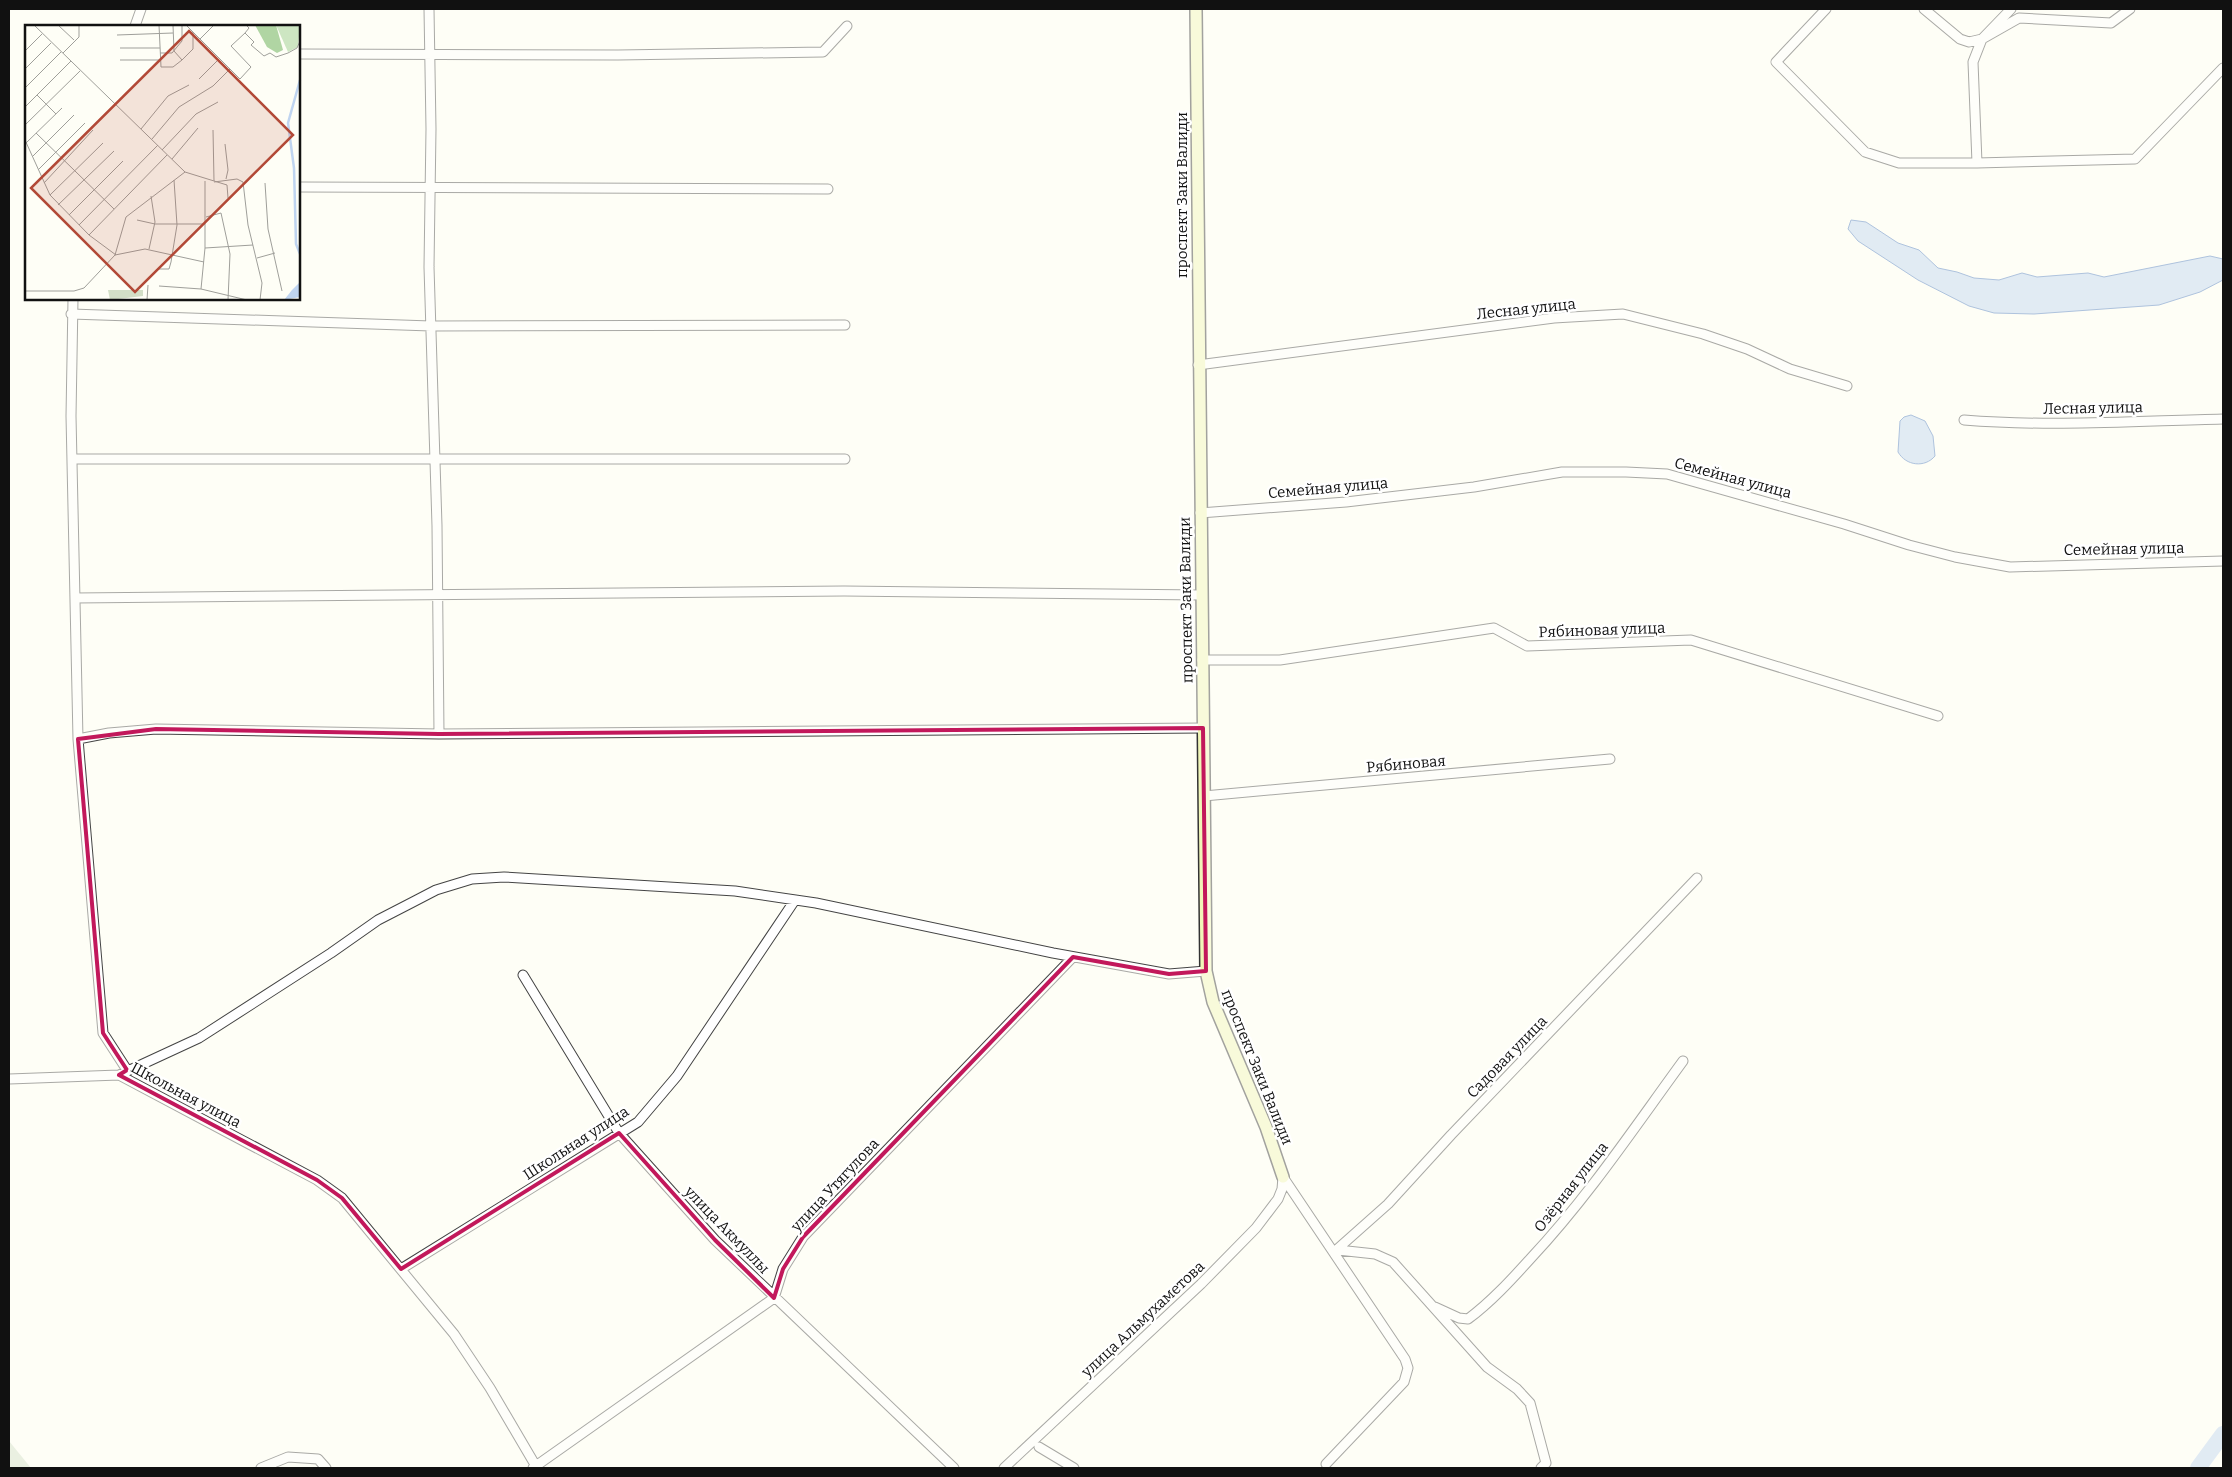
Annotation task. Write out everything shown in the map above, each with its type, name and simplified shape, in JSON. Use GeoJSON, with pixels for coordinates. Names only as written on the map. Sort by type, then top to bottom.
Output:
{"type":"FeatureCollection","features":[{"type":"Feature","properties":{"kind":"street"},"geometry":{"type":"LineString","coordinates":[[135,25],[141,9]]}},
{"type":"Feature","properties":{"kind":"street"},"geometry":{"type":"LineString","coordinates":[[428,9],[430,55],[431,326],[438,596],[439,734]]}},
{"type":"Feature","properties":{"kind":"street","name":"проспект Заки Валиди"},"geometry":{"type":"LineString","coordinates":[[1196,9],[1198,365],[1206,971],[1213,1002],[1266,1127],[1283,1177]]}},
{"type":"Feature","properties":{"kind":"street"},"geometry":{"type":"LineString","coordinates":[[1826,9],[1776,62],[1865,152],[1899,163],[2135,159],[2223,68]]}},
{"type":"Feature","properties":{"kind":"street"},"geometry":{"type":"LineString","coordinates":[[1924,9],[1960,39],[1969,42],[1982,39],[2019,18],[2111,23],[2130,9]]}},
{"type":"Feature","properties":{"kind":"street"},"geometry":{"type":"LineString","coordinates":[[1977,163],[1973,62],[1982,39],[2011,9]]}},
{"type":"Feature","properties":{"kind":"street"},"geometry":{"type":"LineString","coordinates":[[300,54],[823,52],[847,26]]}},
{"type":"Feature","properties":{"kind":"street"},"geometry":{"type":"LineString","coordinates":[[300,187],[828,189]]}},
{"type":"Feature","properties":{"kind":"street"},"geometry":{"type":"LineString","coordinates":[[73,300],[71,314],[72,459],[78,739],[103,1033],[123,1073]]}},
{"type":"Feature","properties":{"kind":"street"},"geometry":{"type":"LineString","coordinates":[[71,314],[431,326],[846,324]]}},
{"type":"Feature","properties":{"kind":"street","name":"Лесная улица"},"geometry":{"type":"LineString","coordinates":[[1198,365],[1554,318],[1623,314],[1747,348],[1790,369],[1847,386]]}},
{"type":"Feature","properties":{"kind":"street","name":"Лесная улица"},"geometry":{"type":"LineString","coordinates":[[1964,420],[2008,423],[2106,424],[2223,419]]}},
{"type":"Feature","properties":{"kind":"street"},"geometry":{"type":"LineString","coordinates":[[72,459],[845,459]]}},
{"type":"Feature","properties":{"kind":"street","name":"Семейная улица"},"geometry":{"type":"LineString","coordinates":[[1200,513],[1356,500],[1474,487],[1562,472],[1636,472],[1667,474],[1844,524],[1909,545],[1955,557],[2010,567],[2223,561]]}},
{"type":"Feature","properties":{"kind":"street"},"geometry":{"type":"LineString","coordinates":[[75,598],[844,591],[1202,595]]}},
{"type":"Feature","properties":{"kind":"street","name":"Рябиновая улица"},"geometry":{"type":"LineString","coordinates":[[1202,660],[1280,660],[1494,628],[1527,646],[1691,640],[1938,716]]}},
{"type":"Feature","properties":{"kind":"street"},"geometry":{"type":"LineString","coordinates":[[78,739],[109,733],[156,729],[439,734],[1203,728]]}},
{"type":"Feature","properties":{"kind":"street","name":"Рябиновая"},"geometry":{"type":"LineString","coordinates":[[1204,796],[1610,759]]}},
{"type":"Feature","properties":{"kind":"street"},"geometry":{"type":"LineString","coordinates":[[9,1079],[123,1073],[199,1038],[331,954],[378,920],[436,890],[472,879],[504,877],[735,891],[795,900],[1072,957],[1169,974],[1206,971]]}},
{"type":"Feature","properties":{"kind":"street","name":"Садовая улица"},"geometry":{"type":"LineString","coordinates":[[1336,1251],[1388,1204],[1451,1135],[1696,878]]}},
{"type":"Feature","properties":{"kind":"street","name":"Школьная улица"},"geometry":{"type":"LineString","coordinates":[[401,1269],[638,1122],[677,1076],[795,900]]}},
{"type":"Feature","properties":{"kind":"street","name":"улица Утягулова"},"geometry":{"type":"LineString","coordinates":[[774,1298],[783,1269],[803,1237],[1072,957]]}},
{"type":"Feature","properties":{"kind":"street","name":"улица Акмуллы"},"geometry":{"type":"LineString","coordinates":[[523,975],[619,1134],[715,1240],[954,1468]]}},
{"type":"Feature","properties":{"kind":"street","name":"Озёрная улица"},"geometry":{"type":"LineString","coordinates":[[1435,1307],[1459,1318],[1468,1318],[1479,1310],[1522,1268],[1586,1194],[1683,1061]]}},
{"type":"Feature","properties":{"kind":"street","name":"Школьная улица"},"geometry":{"type":"LineString","coordinates":[[123,1073],[317,1180],[342,1198],[454,1334],[490,1388],[535,1468]]}},
{"type":"Feature","properties":{"kind":"street"},"geometry":{"type":"LineString","coordinates":[[1283,1177],[1336,1251],[1405,1359],[1408,1368],[1404,1382],[1326,1464]]}},
{"type":"Feature","properties":{"kind":"street","name":"улица Альмухаметова"},"geometry":{"type":"LineString","coordinates":[[1004,1468],[1201,1284],[1256,1228],[1278,1199],[1282,1189],[1283,1177]]}},
{"type":"Feature","properties":{"kind":"street"},"geometry":{"type":"LineString","coordinates":[[1336,1251],[1374,1254],[1393,1262],[1487,1367],[1517,1389],[1530,1403],[1543,1466]]}},
{"type":"Feature","properties":{"kind":"street"},"geometry":{"type":"LineString","coordinates":[[535,1468],[774,1298]]}},
{"type":"Feature","properties":{"kind":"street"},"geometry":{"type":"LineString","coordinates":[[1039,1447],[1074,1468]]}},
{"type":"Feature","properties":{"kind":"street"},"geometry":{"type":"LineString","coordinates":[[261,1468],[288,1457],[318,1459],[326,1468]]}},
{"type":"Feature","properties":{"kind":"highlighted area"},"geometry":{"type":"Polygon","coordinates":[[[1203,728],[1206,971],[1169,974],[1073,957],[803,1237],[783,1269],[774,1298],[715,1240],[619,1133],[401,1269],[342,1198],[317,1180],[119,1075],[127,1070],[103,1033],[78,739],[156,729],[439,734],[1203,728]]]}},
{"type":"Feature","properties":{"kind":"green space"},"geometry":{"type":"Polygon","coordinates":[[[9,1441],[31,1468],[9,1468],[9,1441]]]}},
{"type":"Feature","properties":{"kind":"water"},"geometry":{"type":"Polygon","coordinates":[[[1851,220],[1866,222],[1898,243],[1919,250],[1938,268],[1974,278],[1999,280],[2022,273],[2037,277],[2088,273],[2104,277],[2210,256],[2223,259],[2223,280],[2200,292],[2159,305],[2034,314],[1994,313],[1969,306],[1918,280],[1858,241],[1848,229],[1851,220]]]}},
{"type":"Feature","properties":{"kind":"water"},"geometry":{"type":"Polygon","coordinates":[[[1911,415],[1925,421],[1933,436],[1935,456],[1921,464],[1911,463],[1901,457],[1898,452],[1900,421],[1904,417],[1911,415]]]}},
{"type":"Feature","properties":{"kind":"waterway"},"geometry":{"type":"LineString","coordinates":[[2198,1468],[2223,1434]]}}]}
